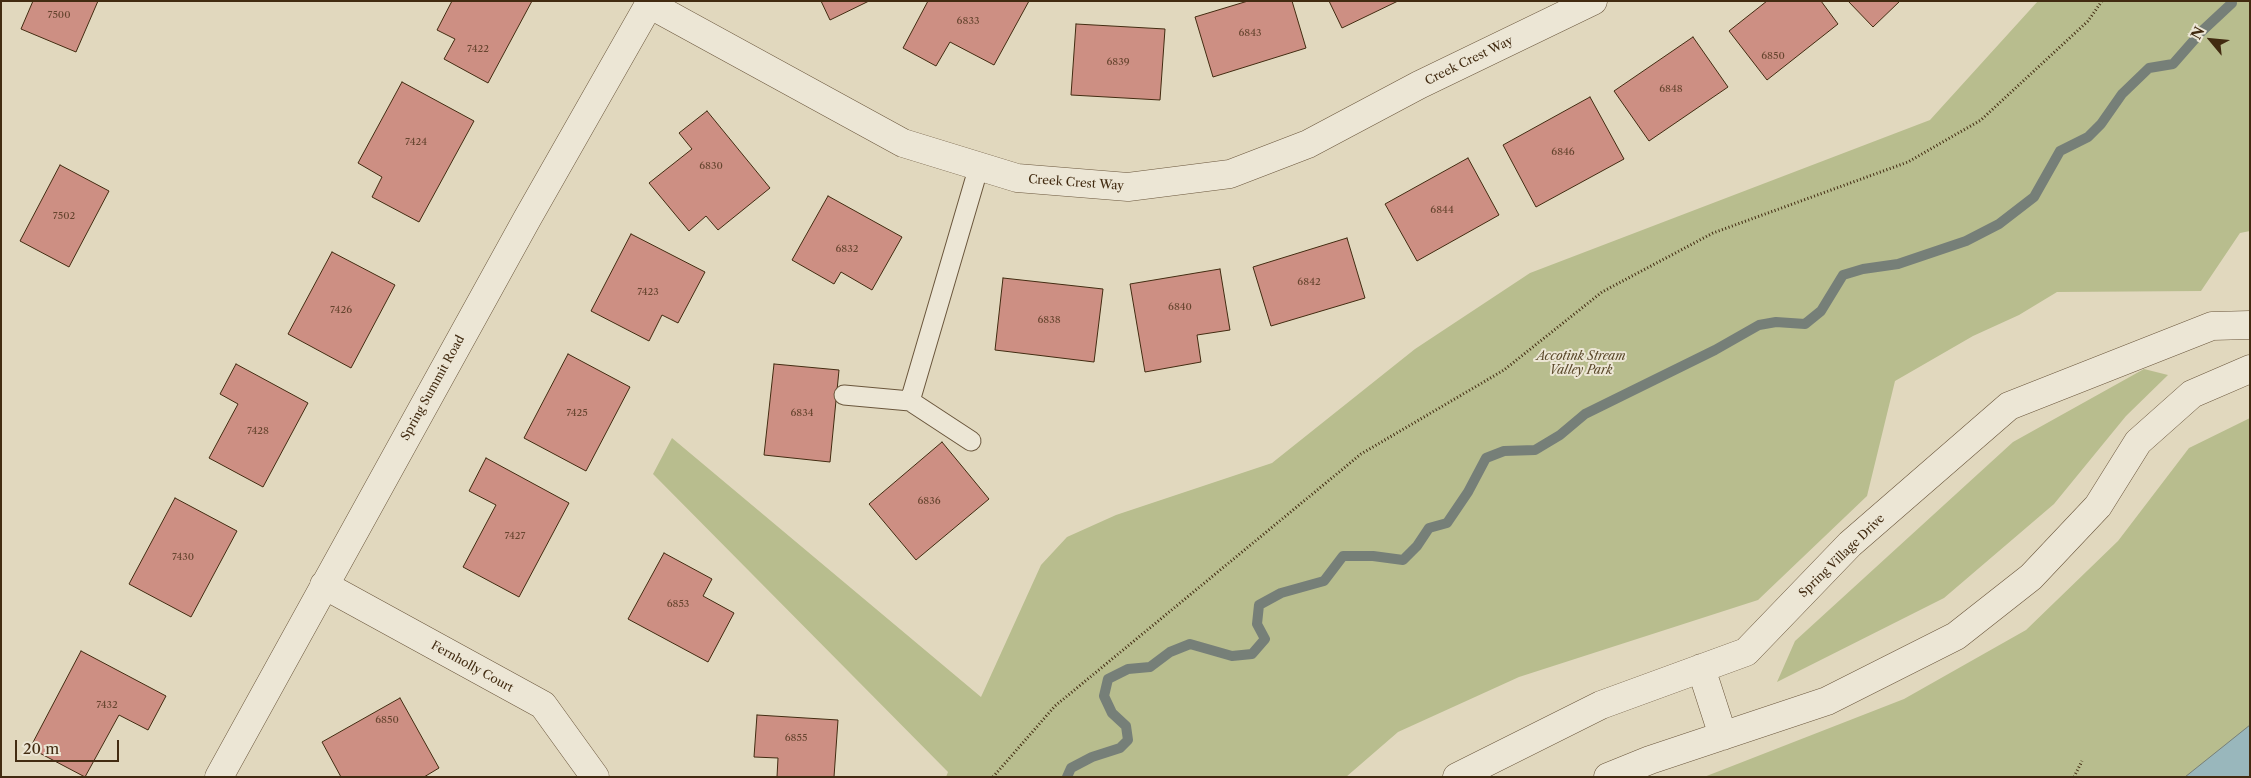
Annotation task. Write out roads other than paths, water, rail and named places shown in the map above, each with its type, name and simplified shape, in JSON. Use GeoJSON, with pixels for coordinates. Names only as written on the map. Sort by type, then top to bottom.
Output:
{"type":"FeatureCollection","features":[{"type":"Feature","properties":{"kind":"street","name":"Creek Crest Way"},"geometry":{"type":"LineString","coordinates":[[650,2],[903,143],[1017,178],[1128,187],[1230,174],[1308,144],[1419,85],[1593,1]]}},
{"type":"Feature","properties":{"kind":"street","name":"Spring Summit Road"},"geometry":{"type":"LineString","coordinates":[[219,777],[324,585],[650,2]]}},
{"type":"Feature","properties":{"kind":"street","name":"Spring Village Drive"},"geometry":{"type":"LineString","coordinates":[[1457,777],[1601,705],[1746,652],[1850,544],[2009,406],[2212,326],[2250,325]]}},
{"type":"Feature","properties":{"kind":"street"},"geometry":{"type":"LineString","coordinates":[[1608,777],[1827,701],[1956,636],[2038,570],[2098,506],[2138,442],[2192,394],[2250,369]]}},
{"type":"Feature","properties":{"kind":"street","name":"Fernholly Court"},"geometry":{"type":"LineString","coordinates":[[324,585],[543,705],[595,777]]}},
{"type":"Feature","properties":{"kind":"street"},"geometry":{"type":"LineString","coordinates":[[1701,668],[1724,736]]}},
{"type":"Feature","properties":{"kind":"lane"},"geometry":{"type":"LineString","coordinates":[[910,401],[979,166]]}},
{"type":"Feature","properties":{"kind":"lane"},"geometry":{"type":"LineString","coordinates":[[844,395],[910,401],[971,440]]}},
{"type":"Feature","properties":{"kind":"water"},"geometry":{"type":"Polygon","coordinates":[[[2250,725],[2250,777],[2185,777],[2250,725]]]}},
{"type":"Feature","properties":{"kind":"waterway"},"geometry":{"type":"LineString","coordinates":[[1067,777],[1071,768],[1092,757],[1120,748],[1128,740],[1126,726],[1112,713],[1104,696],[1108,679],[1128,669],[1150,667],[1170,652],[1190,644],[1232,656],[1252,654],[1265,639],[1257,624],[1259,605],[1281,593],[1324,581],[1343,556],[1373,556],[1403,560],[1417,546],[1429,528],[1447,523],[1468,492],[1486,458],[1504,451],[1535,450],[1560,435],[1585,414],[1715,350],[1759,325],[1776,322],[1805,324],[1821,311],[1843,275],[1863,269],[1898,264],[1966,241],[1999,224],[2034,197],[2060,151],[2088,137],[2101,124],[2122,94],[2149,68],[2173,64],[2202,31],[2232,3]]}},
{"type":"Feature","properties":{"kind":"park label","name":"Accotink Stream Valley Park"},"geometry":{"type":"Point","coordinates":[1581,364]}}]}
